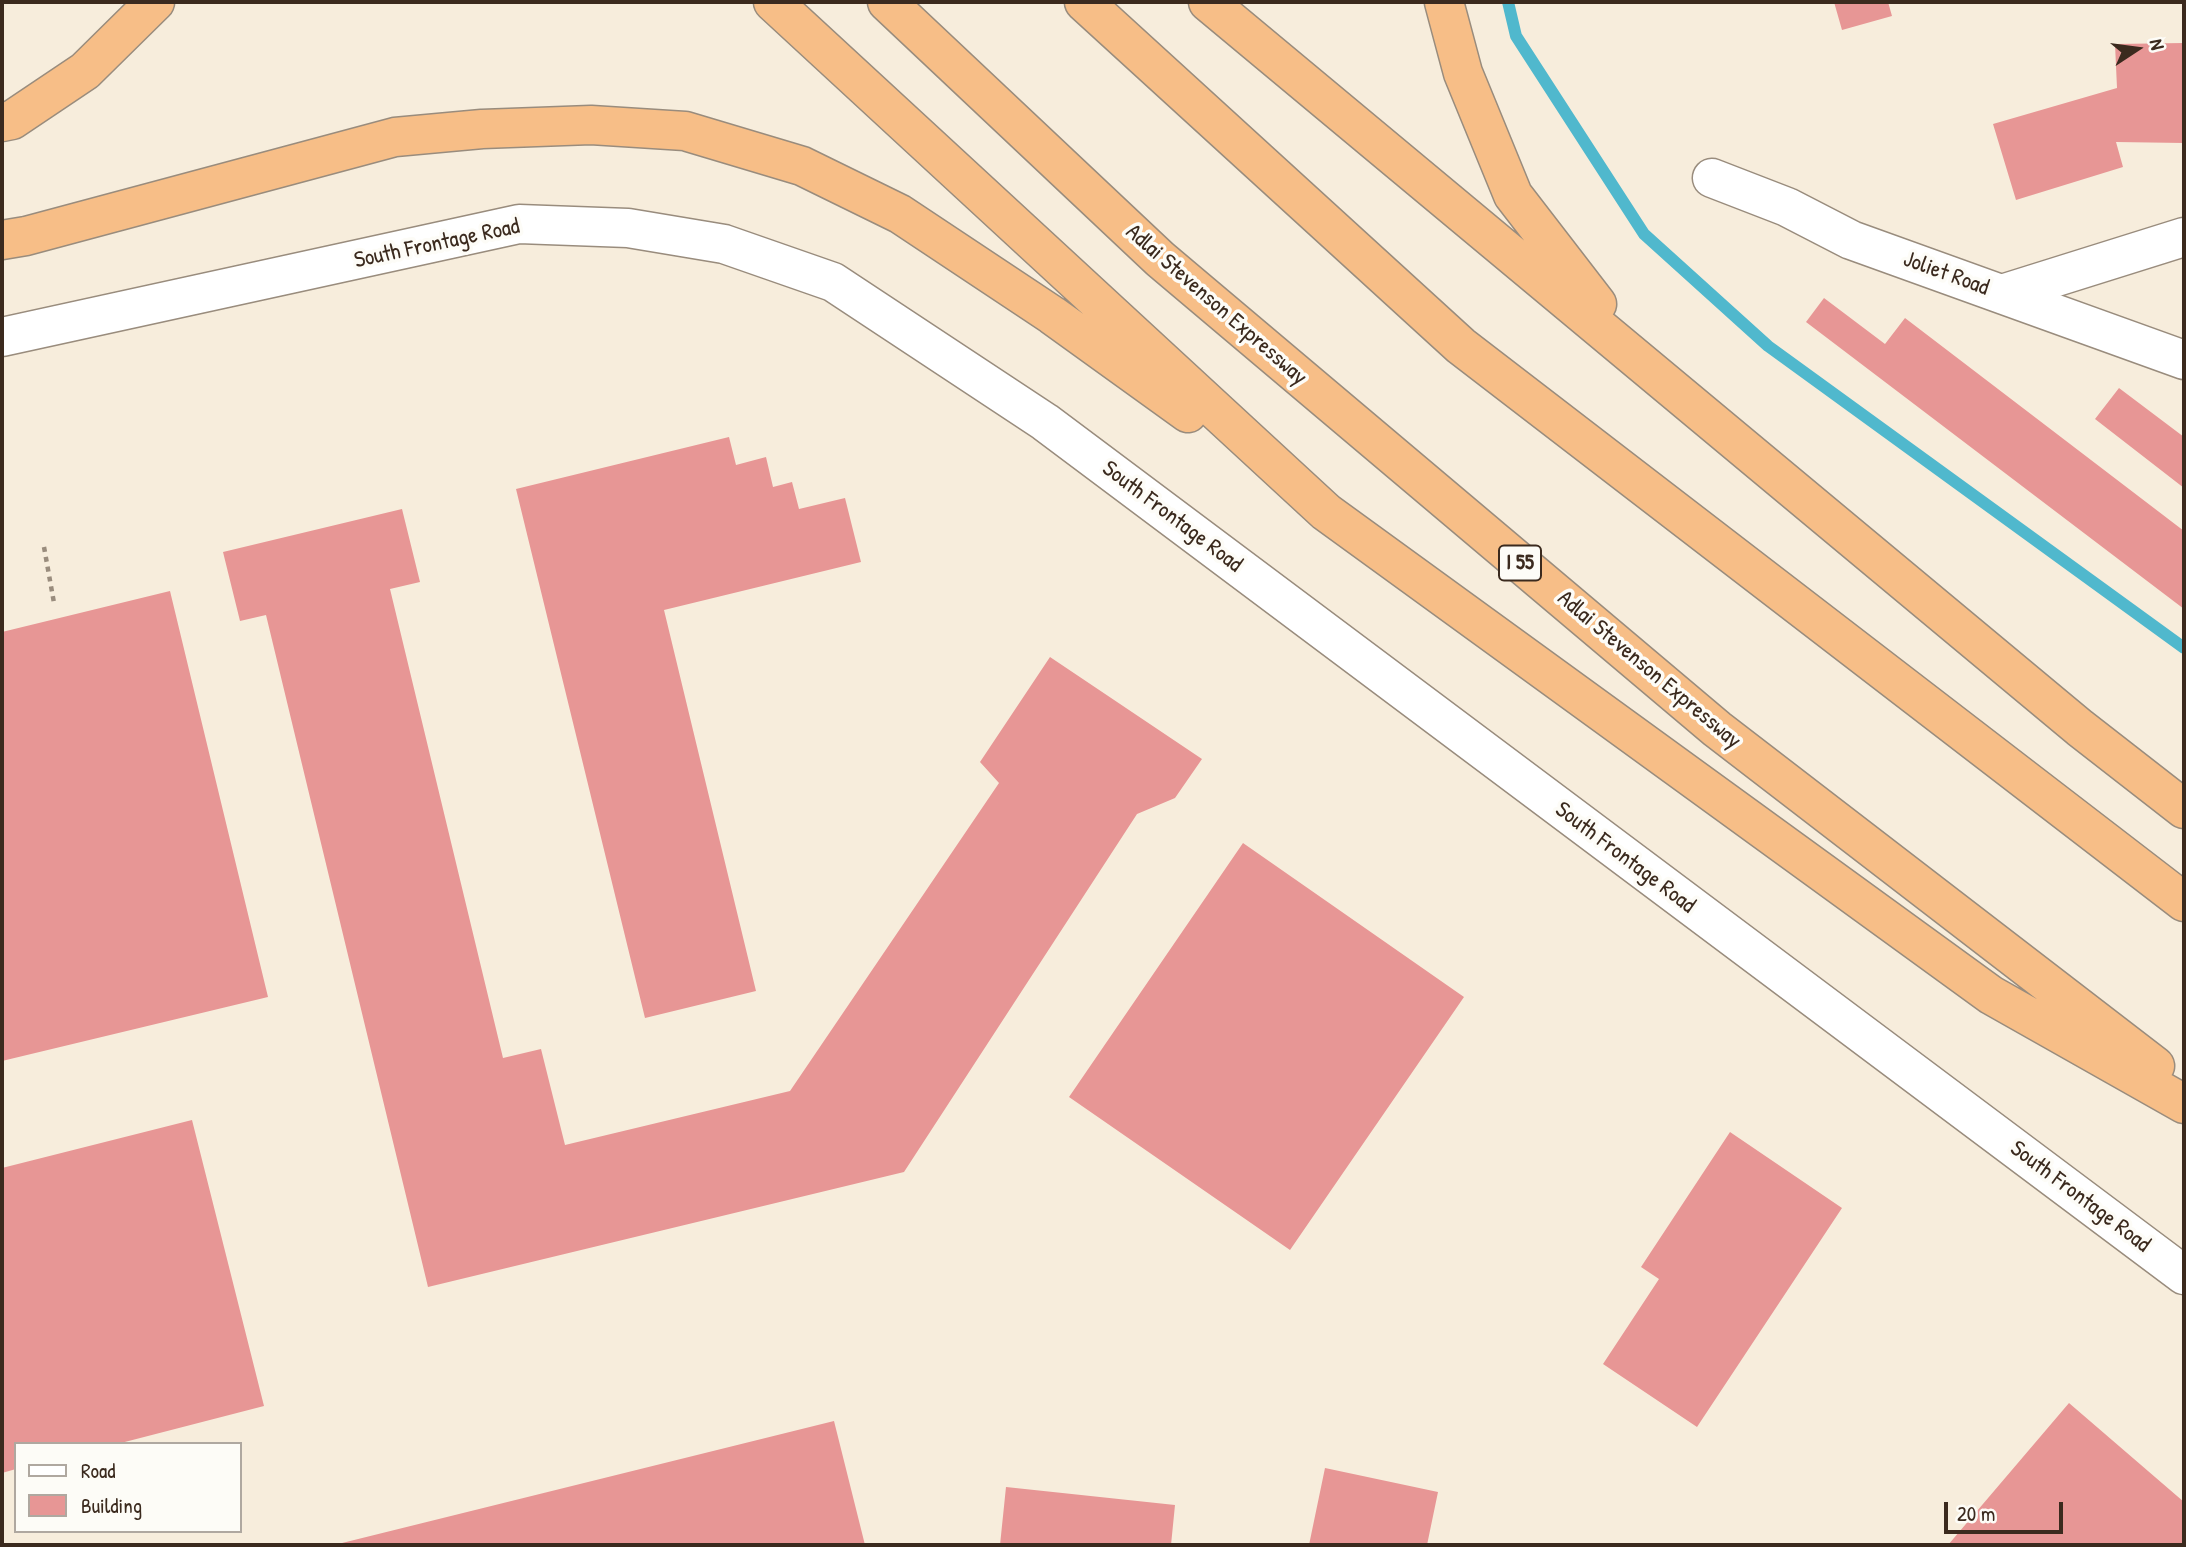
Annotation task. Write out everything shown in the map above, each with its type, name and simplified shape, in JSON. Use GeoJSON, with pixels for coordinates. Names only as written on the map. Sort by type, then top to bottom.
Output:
{"type":"FeatureCollection","features":[{"type":"Feature","properties":{"kind":"highway"},"geometry":{"type":"LineString","coordinates":[[2,122],[12,120],[85,71],[155,2]]}},
{"type":"Feature","properties":{"kind":"highway"},"geometry":{"type":"LineString","coordinates":[[773,2],[1326,512]]}},
{"type":"Feature","properties":{"kind":"highway","name":"Adlai Stevenson Expressway"},"geometry":{"type":"LineString","coordinates":[[887,2],[1160,259],[1717,729],[2184,1088]]}},
{"type":"Feature","properties":{"kind":"highway"},"geometry":{"type":"LineString","coordinates":[[1084,2],[1461,346],[2184,902]]}},
{"type":"Feature","properties":{"kind":"highway"},"geometry":{"type":"LineString","coordinates":[[1208,2],[2080,727],[2184,809]]}},
{"type":"Feature","properties":{"kind":"highway"},"geometry":{"type":"LineString","coordinates":[[1444,2],[1463,73],[1513,195],[1641,360]]}},
{"type":"Feature","properties":{"kind":"highway"},"geometry":{"type":"LineString","coordinates":[[2,240],[26,236],[395,137],[482,129],[591,125],[685,131],[802,166],[900,214],[1052,315],[1991,995],[2184,1104]]}},
{"type":"Feature","properties":{"kind":"street","name":"Joliet Road"},"geometry":{"type":"LineString","coordinates":[[1712,178],[1787,207],[1851,240],[2184,360]]}},
{"type":"Feature","properties":{"kind":"street","name":"South Frontage Road"},"geometry":{"type":"LineString","coordinates":[[2,337],[519,224],[628,228],[724,244],[833,282],[1045,422],[2184,1275]]}},
{"type":"Feature","properties":{"kind":"street"},"geometry":{"type":"LineString","coordinates":[[2002,294],[2184,237]]}},
{"type":"Feature","properties":{"kind":"path"},"geometry":{"type":"LineString","coordinates":[[44,547],[54,603]]}},
{"type":"Feature","properties":{"kind":"building"},"geometry":{"type":"Polygon","coordinates":[[[1834,2],[1888,2],[1892,16],[1842,30],[1834,2]]]}},
{"type":"Feature","properties":{"kind":"building"},"geometry":{"type":"Polygon","coordinates":[[[2184,43],[2184,143],[2116,142],[2123,167],[2016,200],[1993,124],[2117,88],[2115,44],[2184,43]]]}},
{"type":"Feature","properties":{"kind":"building"},"geometry":{"type":"Polygon","coordinates":[[[1824,298],[1885,344],[1905,318],[2184,531],[2184,609],[1806,322],[1824,298]]]}},
{"type":"Feature","properties":{"kind":"building"},"geometry":{"type":"Polygon","coordinates":[[[2119,388],[2184,437],[2184,488],[2095,419],[2119,388]]]}},
{"type":"Feature","properties":{"kind":"building"},"geometry":{"type":"Polygon","coordinates":[[[729,437],[736,465],[766,457],[773,487],[792,482],[799,509],[845,498],[861,562],[664,610],[756,991],[645,1018],[516,489],[729,437]]]}},
{"type":"Feature","properties":{"kind":"building"},"geometry":{"type":"Polygon","coordinates":[[[402,509],[420,582],[390,589],[503,1058],[541,1049],[565,1145],[790,1091],[999,783],[980,762],[1050,657],[1202,759],[1175,798],[1137,814],[904,1172],[428,1287],[266,615],[240,621],[223,552],[402,509]]]}},
{"type":"Feature","properties":{"kind":"building"},"geometry":{"type":"Polygon","coordinates":[[[170,591],[268,997],[2,1061],[2,632],[170,591]]]}},
{"type":"Feature","properties":{"kind":"building"},"geometry":{"type":"Polygon","coordinates":[[[1243,843],[1464,997],[1290,1250],[1069,1097],[1243,843]]]}},
{"type":"Feature","properties":{"kind":"building"},"geometry":{"type":"Polygon","coordinates":[[[192,1120],[264,1406],[125,1442],[14,1442],[14,1470],[2,1473],[2,1168],[192,1120]]]}},
{"type":"Feature","properties":{"kind":"building"},"geometry":{"type":"Polygon","coordinates":[[[1730,1132],[1842,1208],[1697,1427],[1603,1364],[1659,1279],[1641,1267],[1730,1132]]]}},
{"type":"Feature","properties":{"kind":"building"},"geometry":{"type":"Polygon","coordinates":[[[2069,1403],[2184,1502],[2184,1545],[1948,1545],[2069,1403]]]}},
{"type":"Feature","properties":{"kind":"building"},"geometry":{"type":"Polygon","coordinates":[[[834,1421],[865,1545],[338,1545],[338,1544],[834,1421]]]}},
{"type":"Feature","properties":{"kind":"building"},"geometry":{"type":"Polygon","coordinates":[[[1325,1468],[1438,1492],[1427,1545],[1309,1545],[1325,1468]]]}},
{"type":"Feature","properties":{"kind":"building"},"geometry":{"type":"Polygon","coordinates":[[[1006,1487],[1175,1505],[1171,1545],[1000,1545],[1006,1487]]]}},
{"type":"Feature","properties":{"kind":"waterway"},"geometry":{"type":"LineString","coordinates":[[1508,2],[1516,36],[1644,234],[1768,346],[2184,648]]}}]}
